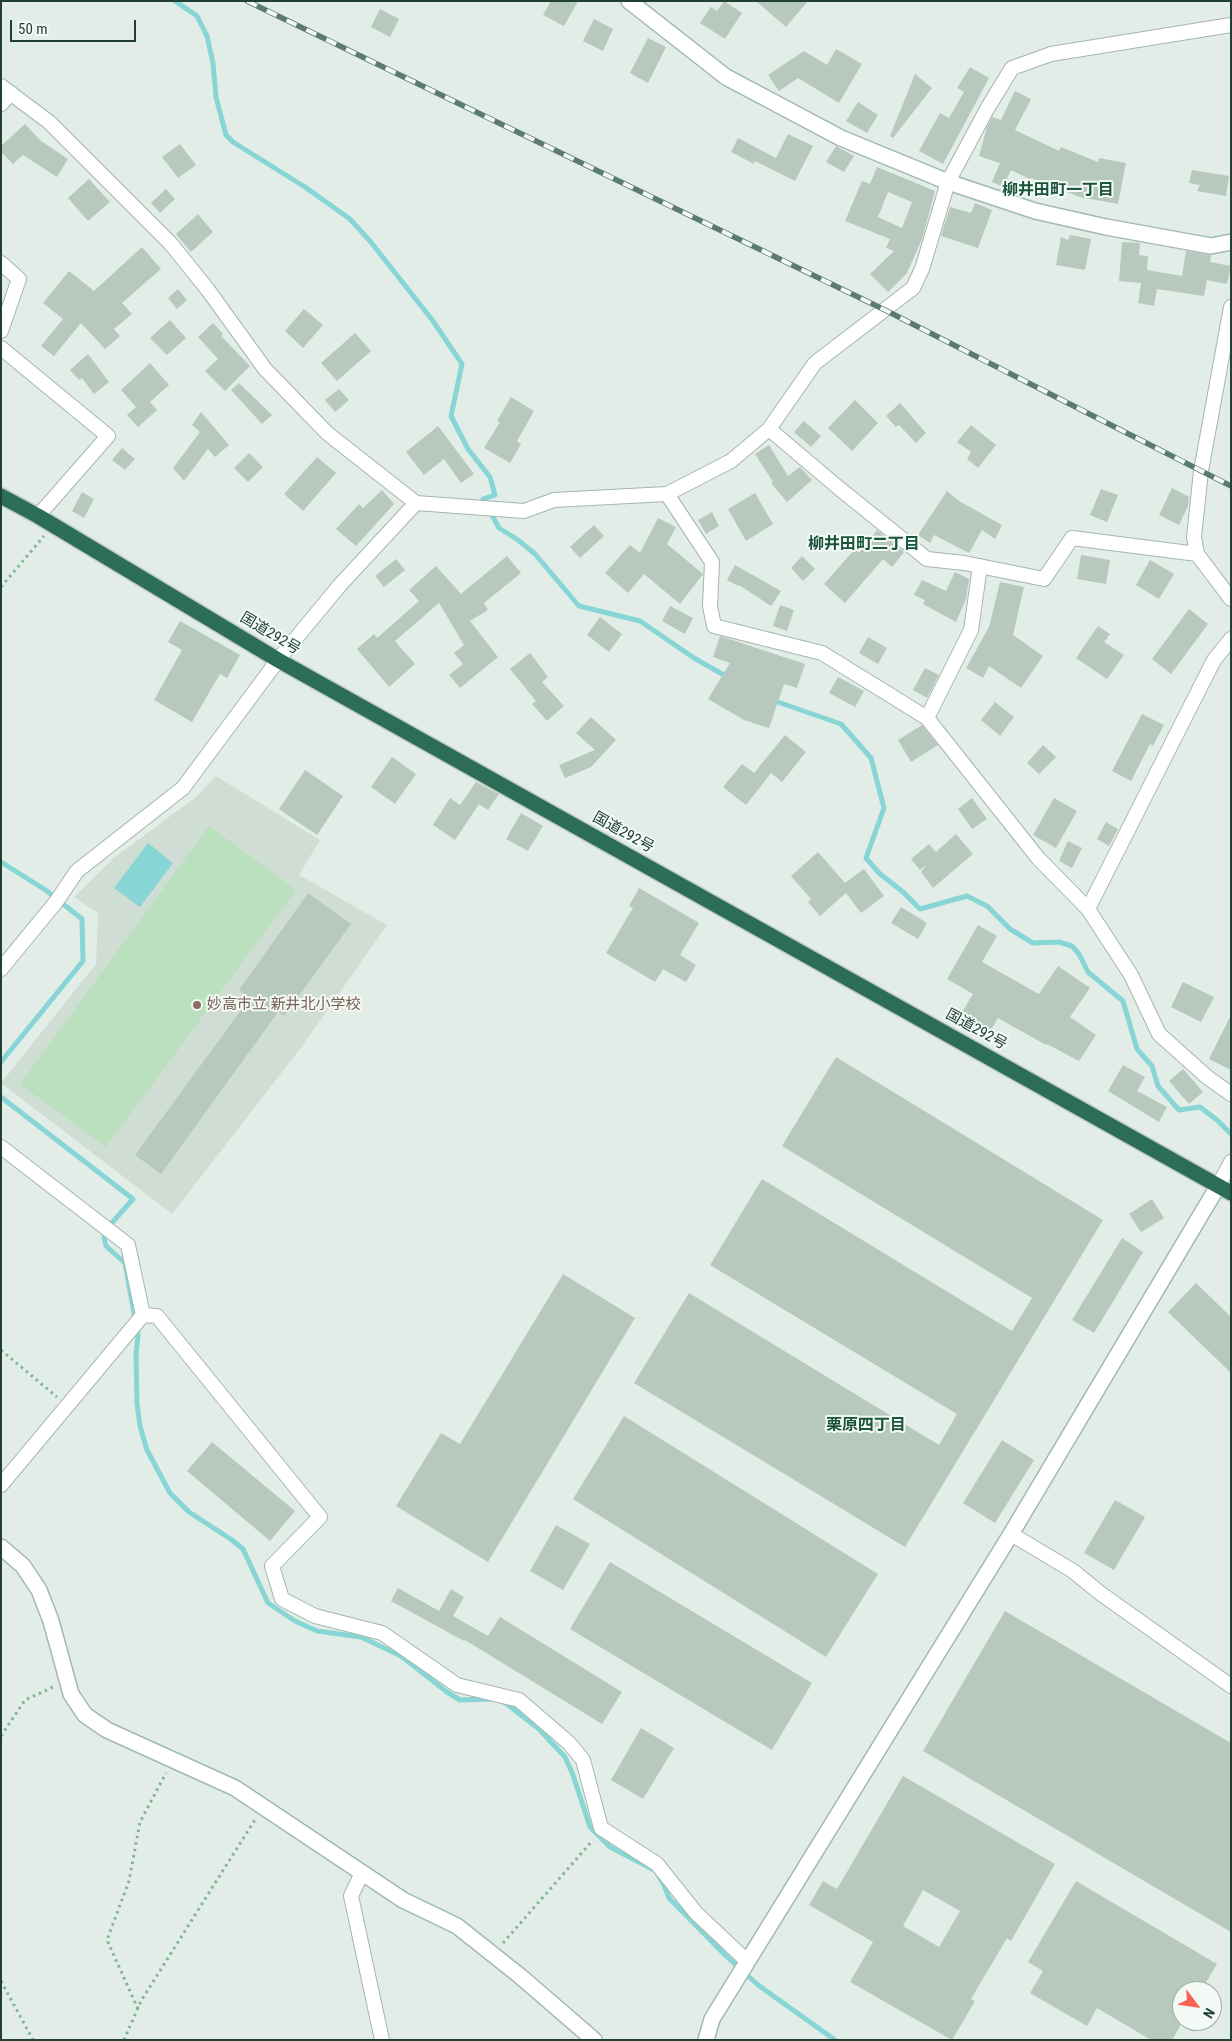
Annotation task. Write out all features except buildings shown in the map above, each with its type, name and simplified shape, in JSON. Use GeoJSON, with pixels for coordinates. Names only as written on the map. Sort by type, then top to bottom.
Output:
{"type":"FeatureCollection","features":[{"type":"Feature","properties":{"kind":"highway","name":"国道292号"},"geometry":{"type":"LineString","coordinates":[[1,496],[38,516],[278,660],[1224,1189]]}},
{"type":"Feature","properties":{"kind":"street"},"geometry":{"type":"LineString","coordinates":[[629,1],[726,76],[841,138],[948,182],[1035,211],[1106,227],[1211,246],[1231,242]]}},
{"type":"Feature","properties":{"kind":"street"},"geometry":{"type":"LineString","coordinates":[[1,104],[6,89],[55,129],[171,244],[208,290],[266,369],[327,433],[416,503],[524,511],[554,500],[667,494],[732,461],[769,429],[815,363],[913,288],[922,269],[948,182],[987,109],[1012,68],[1051,54],[1231,25]]}},
{"type":"Feature","properties":{"kind":"street"},"geometry":{"type":"LineString","coordinates":[[1,263],[19,279],[1,331]]}},
{"type":"Feature","properties":{"kind":"street"},"geometry":{"type":"LineString","coordinates":[[1231,306],[1201,471],[1194,537],[1197,554],[1231,599]]}},
{"type":"Feature","properties":{"kind":"street"},"geometry":{"type":"LineString","coordinates":[[1,348],[108,436],[38,516]]}},
{"type":"Feature","properties":{"kind":"street"},"geometry":{"type":"LineString","coordinates":[[769,429],[840,490],[927,559],[980,566],[1044,579],[1072,538],[1197,554]]}},
{"type":"Feature","properties":{"kind":"street"},"geometry":{"type":"LineString","coordinates":[[667,494],[712,562],[710,606],[714,626],[822,653],[927,718],[1038,858],[1088,909],[1131,975],[1160,1034],[1207,1077],[1231,1094]]}},
{"type":"Feature","properties":{"kind":"street"},"geometry":{"type":"LineString","coordinates":[[4,961],[56,902],[77,871],[183,788],[278,660],[340,585],[416,503]]}},
{"type":"Feature","properties":{"kind":"street"},"geometry":{"type":"LineString","coordinates":[[927,718],[971,630],[980,566]]}},
{"type":"Feature","properties":{"kind":"street"},"geometry":{"type":"LineString","coordinates":[[1088,909],[1214,660],[1231,639]]}},
{"type":"Feature","properties":{"kind":"street"},"geometry":{"type":"LineString","coordinates":[[1,1147],[128,1245],[144,1315]]}},
{"type":"Feature","properties":{"kind":"street"},"geometry":{"type":"LineString","coordinates":[[706,2040],[712,2019],[747,1961],[1224,1189],[1231,1162]]}},
{"type":"Feature","properties":{"kind":"street"},"geometry":{"type":"LineString","coordinates":[[1,1485],[144,1315]]}},
{"type":"Feature","properties":{"kind":"street"},"geometry":{"type":"LineString","coordinates":[[144,1315],[157,1316],[320,1517],[272,1566],[282,1599],[315,1616],[382,1633],[457,1685],[519,1700],[569,1743],[583,1760],[601,1828],[657,1864],[696,1913],[747,1961]]}},
{"type":"Feature","properties":{"kind":"street"},"geometry":{"type":"LineString","coordinates":[[1011,1534],[1072,1571],[1231,1686]]}},
{"type":"Feature","properties":{"kind":"street"},"geometry":{"type":"LineString","coordinates":[[1,1547],[23,1566],[39,1590],[51,1621],[71,1694],[85,1715],[107,1730],[235,1788],[403,1900],[456,1926],[492,1954],[585,2037]]}},
{"type":"Feature","properties":{"kind":"street"},"geometry":{"type":"LineString","coordinates":[[362,1873],[351,1896],[382,2040]]}},
{"type":"Feature","properties":{"kind":"path"},"geometry":{"type":"LineString","coordinates":[[1,587],[49,530]]}},
{"type":"Feature","properties":{"kind":"path"},"geometry":{"type":"LineString","coordinates":[[1,1350],[68,1406]]}},
{"type":"Feature","properties":{"kind":"path"},"geometry":{"type":"LineString","coordinates":[[1,1736],[25,1700],[68,1680]]}},
{"type":"Feature","properties":{"kind":"path"},"geometry":{"type":"LineString","coordinates":[[138,2009],[107,1940],[129,1881],[140,1822],[168,1770]]}},
{"type":"Feature","properties":{"kind":"path"},"geometry":{"type":"LineString","coordinates":[[124,2040],[138,2009],[263,1807]]}},
{"type":"Feature","properties":{"kind":"path"},"geometry":{"type":"LineString","coordinates":[[492,1954],[603,1829]]}},
{"type":"Feature","properties":{"kind":"path"},"geometry":{"type":"LineString","coordinates":[[1,1981],[32,2040]]}},
{"type":"Feature","properties":{"kind":"shaded area","name":"妙高市立 新井北小学校"},"geometry":{"type":"Polygon","coordinates":[[[216,776],[320,840],[299,875],[387,925],[303,1045],[172,1214],[1,1083],[96,964],[98,913],[74,897],[115,857],[196,797],[216,776]]]}},
{"type":"Feature","properties":{"kind":"green space"},"geometry":{"type":"Polygon","coordinates":[[[209,826],[296,890],[106,1147],[20,1084],[209,826]]]}},
{"type":"Feature","properties":{"kind":"water"},"geometry":{"type":"Polygon","coordinates":[[[148,843],[173,863],[140,907],[114,888],[148,843]]]}},
{"type":"Feature","properties":{"kind":"waterway"},"geometry":{"type":"LineString","coordinates":[[175,1],[197,16],[207,36],[213,63],[216,97],[226,135],[233,142],[305,187],[350,219],[370,241],[433,321],[462,364],[451,416],[468,449],[490,477],[495,495],[483,499],[499,528],[535,554],[579,606],[640,621],[694,658],[729,678]]}},
{"type":"Feature","properties":{"kind":"waterway"},"geometry":{"type":"LineString","coordinates":[[772,700],[841,724],[871,758],[884,808],[866,858],[879,873],[903,892],[920,909],[967,896],[987,906],[1010,929],[1033,943],[1059,942],[1072,946],[1079,954],[1088,972],[1123,1001],[1137,1049],[1152,1066],[1158,1086],[1179,1110],[1200,1107],[1231,1134]]}},
{"type":"Feature","properties":{"kind":"waterway"},"geometry":{"type":"LineString","coordinates":[[1,862],[47,891],[82,919],[83,961],[1,1062]]}},
{"type":"Feature","properties":{"kind":"waterway"},"geometry":{"type":"LineString","coordinates":[[1,1097],[133,1199],[110,1225],[104,1237],[106,1246],[125,1263],[135,1319]]}},
{"type":"Feature","properties":{"kind":"waterway"},"geometry":{"type":"LineString","coordinates":[[137,1327],[137,1404],[140,1426],[147,1450],[170,1493],[189,1512],[243,1549],[268,1603],[295,1621],[317,1631],[361,1637],[401,1656],[460,1700],[493,1699]]}},
{"type":"Feature","properties":{"kind":"waterway"},"geometry":{"type":"LineString","coordinates":[[504,1702],[539,1729],[565,1757],[590,1827],[610,1847],[656,1871],[669,1898],[725,1955],[758,1985],[835,2040]]}},
{"type":"Feature","properties":{"kind":"railway"},"geometry":{"type":"LineString","coordinates":[[247,1],[885,310],[1231,486]]}},
{"type":"Feature","properties":{"kind":"place","name":"妙高市立 新井北小学校"},"geometry":{"type":"Point","coordinates":[197,1005]}},
{"type":"Feature","properties":{"kind":"district","name":"柳井田町一丁目"},"geometry":{"type":"Point","coordinates":[1058,191]}},
{"type":"Feature","properties":{"kind":"district","name":"柳井田町二丁目"},"geometry":{"type":"Point","coordinates":[864,545]}},
{"type":"Feature","properties":{"kind":"district","name":"栗原四丁目"},"geometry":{"type":"Point","coordinates":[866,1426]}}]}
